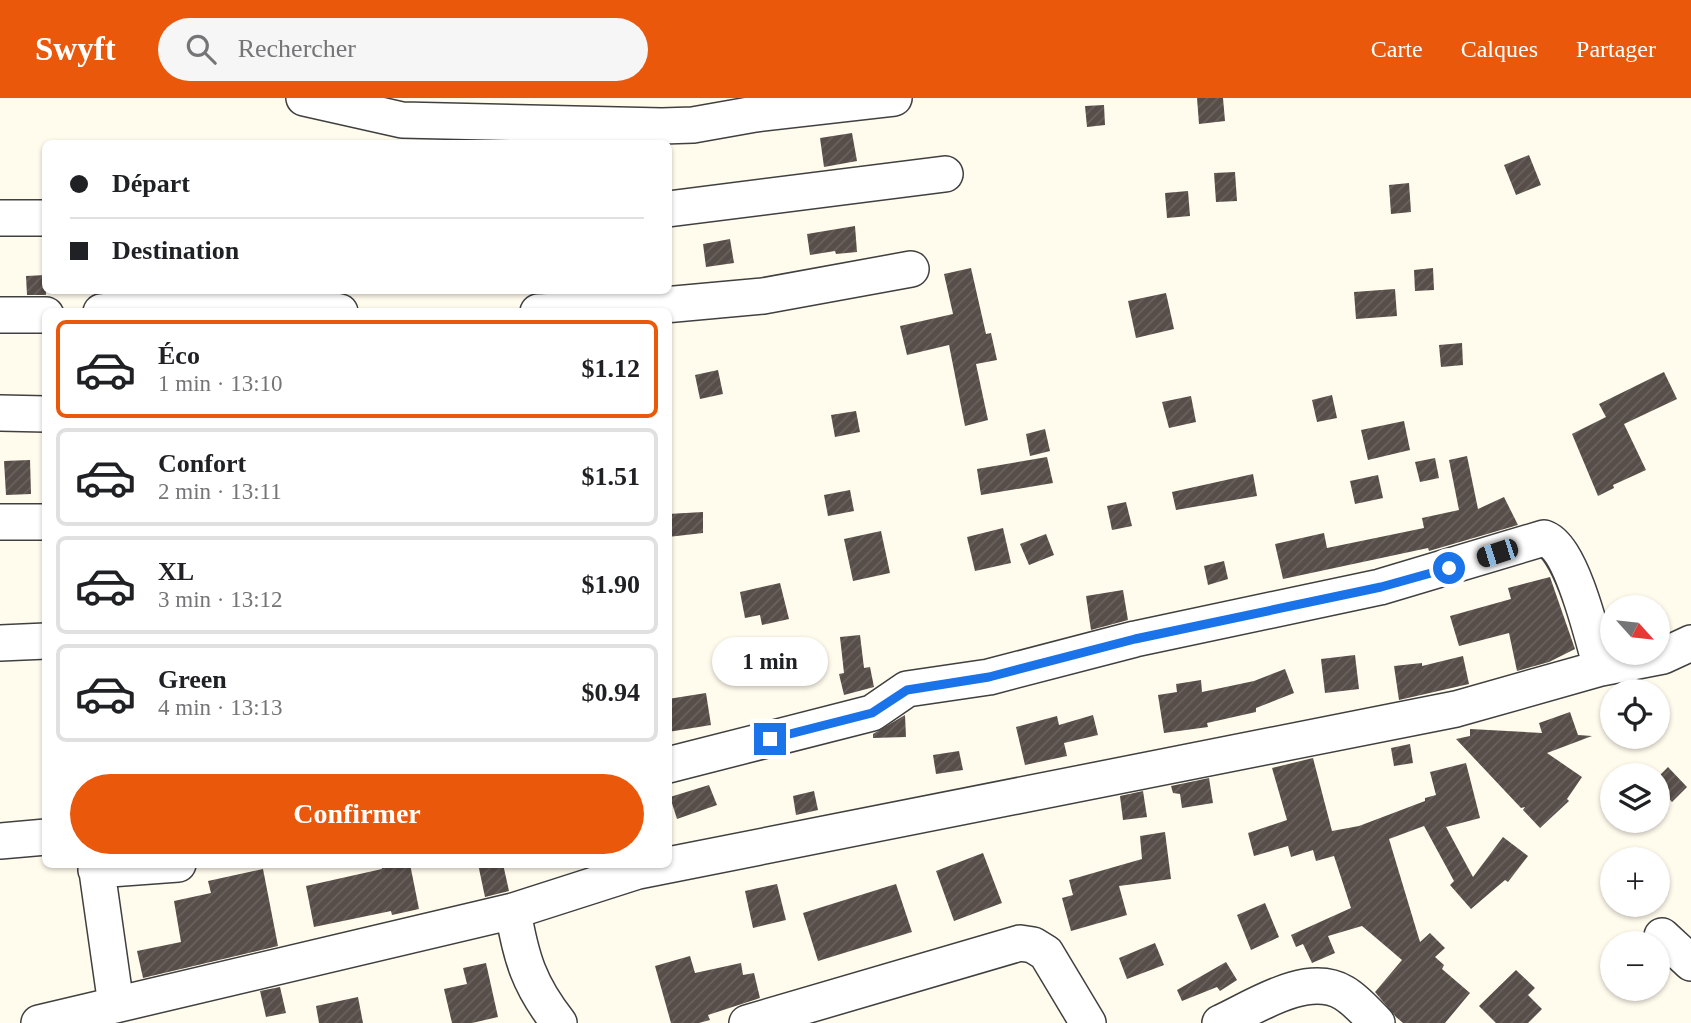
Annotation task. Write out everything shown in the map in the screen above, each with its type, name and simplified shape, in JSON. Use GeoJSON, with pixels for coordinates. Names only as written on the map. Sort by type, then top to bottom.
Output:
{"type":"FeatureCollection","features":[{"type":"Feature","properties":{"kind":"street"},"geometry":{"type":"LineString","coordinates":[[304,98],[402,120],[662,126],[693,125],[755,114],[894,98]]}},
{"type":"Feature","properties":{"kind":"street"},"geometry":{"type":"LineString","coordinates":[[672,208],[945,174]]}},
{"type":"Feature","properties":{"kind":"street"},"geometry":{"type":"LineString","coordinates":[[0,218],[42,218]]}},
{"type":"Feature","properties":{"kind":"street"},"geometry":{"type":"LineString","coordinates":[[620,308],[763,296],[911,269]]}},
{"type":"Feature","properties":{"kind":"street"},"geometry":{"type":"LineString","coordinates":[[138,308],[209,300],[324,308]]}},
{"type":"Feature","properties":{"kind":"street"},"geometry":{"type":"LineString","coordinates":[[0,315],[42,315]]}},
{"type":"Feature","properties":{"kind":"street"},"geometry":{"type":"LineString","coordinates":[[0,413],[42,414]]}},
{"type":"Feature","properties":{"kind":"street"},"geometry":{"type":"LineString","coordinates":[[0,522],[42,522]]}},
{"type":"Feature","properties":{"kind":"street"},"geometry":{"type":"LineString","coordinates":[[672,764],[872,713],[907,690],[989,677],[1135,639],[1381,587],[1544,538],[1559,548],[1586,613],[1601,668]]}},
{"type":"Feature","properties":{"kind":"street"},"geometry":{"type":"LineString","coordinates":[[0,643],[42,641]]}},
{"type":"Feature","properties":{"kind":"street"},"geometry":{"type":"LineString","coordinates":[[672,861],[1456,709],[1601,668],[1663,656],[1691,643]]}},
{"type":"Feature","properties":{"kind":"street"},"geometry":{"type":"LineString","coordinates":[[0,841],[42,837]]}},
{"type":"Feature","properties":{"kind":"street"},"geometry":{"type":"LineString","coordinates":[[96,868],[116,1005]]}},
{"type":"Feature","properties":{"kind":"street"},"geometry":{"type":"LineString","coordinates":[[39,1023],[513,911],[637,868]]}},
{"type":"Feature","properties":{"kind":"street"},"geometry":{"type":"LineString","coordinates":[[513,911],[522,962],[545,1005],[559,1023]]}},
{"type":"Feature","properties":{"kind":"street"},"geometry":{"type":"LineString","coordinates":[[747,1023],[1020,943],[1033,945],[1046,953],[1088,1023]]}},
{"type":"Feature","properties":{"kind":"street"},"geometry":{"type":"LineString","coordinates":[[1670,943],[1691,962]]}},
{"type":"Feature","properties":{"kind":"street"},"geometry":{"type":"LineString","coordinates":[[1220,1023],[1292,991],[1320,984],[1345,993],[1377,1023]]}},
{"type":"Feature","properties":{"kind":"building"},"geometry":{"type":"Polygon","coordinates":[[[1197,98],[1223,98],[1225,121],[1199,124],[1197,98]]]}},
{"type":"Feature","properties":{"kind":"building"},"geometry":{"type":"Polygon","coordinates":[[[1104,105],[1105,125],[1087,127],[1085,106],[1104,105]]]}},
{"type":"Feature","properties":{"kind":"building"},"geometry":{"type":"Polygon","coordinates":[[[852,133],[857,161],[824,167],[820,138],[852,133]]]}},
{"type":"Feature","properties":{"kind":"building"},"geometry":{"type":"Polygon","coordinates":[[[1529,155],[1541,185],[1516,195],[1504,165],[1529,155]]]}},
{"type":"Feature","properties":{"kind":"building"},"geometry":{"type":"Polygon","coordinates":[[[1235,172],[1237,201],[1216,202],[1214,173],[1235,172]]]}},
{"type":"Feature","properties":{"kind":"building"},"geometry":{"type":"Polygon","coordinates":[[[1409,183],[1411,212],[1391,214],[1389,185],[1409,183]]]}},
{"type":"Feature","properties":{"kind":"building"},"geometry":{"type":"Polygon","coordinates":[[[1188,191],[1190,216],[1167,218],[1165,193],[1188,191]]]}},
{"type":"Feature","properties":{"kind":"building"},"geometry":{"type":"Polygon","coordinates":[[[855,226],[857,252],[836,254],[835,251],[810,255],[807,234],[855,226]]]}},
{"type":"Feature","properties":{"kind":"building"},"geometry":{"type":"Polygon","coordinates":[[[730,239],[734,263],[706,267],[703,244],[730,239]]]}},
{"type":"Feature","properties":{"kind":"building"},"geometry":{"type":"Polygon","coordinates":[[[971,268],[986,334],[991,333],[997,360],[976,364],[988,420],[965,426],[949,345],[907,355],[900,326],[953,314],[944,274],[971,268]]]}},
{"type":"Feature","properties":{"kind":"building"},"geometry":{"type":"Polygon","coordinates":[[[1433,268],[1434,290],[1415,291],[1414,270],[1433,268]]]}},
{"type":"Feature","properties":{"kind":"building"},"geometry":{"type":"Polygon","coordinates":[[[42,275],[42,294],[46,295],[27,295],[26,276],[42,275]]]}},
{"type":"Feature","properties":{"kind":"building"},"geometry":{"type":"Polygon","coordinates":[[[1395,289],[1397,316],[1356,319],[1354,292],[1395,289]]]}},
{"type":"Feature","properties":{"kind":"building"},"geometry":{"type":"Polygon","coordinates":[[[1166,293],[1174,329],[1136,338],[1128,301],[1166,293]]]}},
{"type":"Feature","properties":{"kind":"building"},"geometry":{"type":"Polygon","coordinates":[[[1462,343],[1463,365],[1441,367],[1439,345],[1462,343]]]}},
{"type":"Feature","properties":{"kind":"building"},"geometry":{"type":"Polygon","coordinates":[[[718,370],[723,394],[700,399],[695,375],[718,370]]]}},
{"type":"Feature","properties":{"kind":"building"},"geometry":{"type":"Polygon","coordinates":[[[1664,372],[1677,399],[1624,424],[1646,470],[1613,485],[1614,488],[1598,496],[1572,434],[1606,417],[1599,404],[1664,372]]]}},
{"type":"Feature","properties":{"kind":"building"},"geometry":{"type":"Polygon","coordinates":[[[1332,395],[1337,418],[1317,422],[1312,400],[1332,395]]]}},
{"type":"Feature","properties":{"kind":"building"},"geometry":{"type":"Polygon","coordinates":[[[1191,396],[1196,422],[1169,428],[1162,402],[1191,396]]]}},
{"type":"Feature","properties":{"kind":"building"},"geometry":{"type":"Polygon","coordinates":[[[856,411],[860,432],[835,437],[831,415],[856,411]]]}},
{"type":"Feature","properties":{"kind":"building"},"geometry":{"type":"Polygon","coordinates":[[[1404,421],[1410,450],[1368,460],[1361,430],[1404,421]]]}},
{"type":"Feature","properties":{"kind":"building"},"geometry":{"type":"Polygon","coordinates":[[[1045,429],[1050,451],[1030,456],[1026,434],[1045,429]]]}},
{"type":"Feature","properties":{"kind":"building"},"geometry":{"type":"Polygon","coordinates":[[[1467,456],[1478,509],[1504,497],[1518,525],[1429,551],[1428,548],[1283,579],[1275,544],[1324,533],[1327,548],[1424,528],[1422,518],[1459,510],[1449,460],[1467,456]]]}},
{"type":"Feature","properties":{"kind":"building"},"geometry":{"type":"Polygon","coordinates":[[[1047,457],[1053,483],[981,495],[977,469],[1047,457]]]}},
{"type":"Feature","properties":{"kind":"building"},"geometry":{"type":"Polygon","coordinates":[[[1435,458],[1439,478],[1420,482],[1415,462],[1435,458]]]}},
{"type":"Feature","properties":{"kind":"building"},"geometry":{"type":"Polygon","coordinates":[[[30,460],[31,494],[6,495],[4,461],[30,460]]]}},
{"type":"Feature","properties":{"kind":"building"},"geometry":{"type":"Polygon","coordinates":[[[1253,474],[1257,496],[1176,510],[1172,492],[1253,474]]]}},
{"type":"Feature","properties":{"kind":"building"},"geometry":{"type":"Polygon","coordinates":[[[1378,475],[1383,498],[1355,504],[1350,481],[1378,475]]]}},
{"type":"Feature","properties":{"kind":"building"},"geometry":{"type":"Polygon","coordinates":[[[850,490],[854,511],[828,516],[824,495],[850,490]]]}},
{"type":"Feature","properties":{"kind":"building"},"geometry":{"type":"Polygon","coordinates":[[[1126,502],[1132,526],[1112,530],[1107,506],[1126,502]]]}},
{"type":"Feature","properties":{"kind":"building"},"geometry":{"type":"Polygon","coordinates":[[[703,512],[703,533],[672,537],[672,514],[703,512]]]}},
{"type":"Feature","properties":{"kind":"building"},"geometry":{"type":"Polygon","coordinates":[[[1003,528],[1011,563],[975,571],[967,537],[1003,528]]]}},
{"type":"Feature","properties":{"kind":"building"},"geometry":{"type":"Polygon","coordinates":[[[881,531],[890,573],[853,581],[844,539],[881,531]]]}},
{"type":"Feature","properties":{"kind":"building"},"geometry":{"type":"Polygon","coordinates":[[[1046,534],[1054,555],[1029,565],[1020,544],[1046,534]]]}},
{"type":"Feature","properties":{"kind":"building"},"geometry":{"type":"Polygon","coordinates":[[[1224,561],[1228,579],[1208,585],[1204,566],[1224,561]]]}},
{"type":"Feature","properties":{"kind":"building"},"geometry":{"type":"Polygon","coordinates":[[[1550,577],[1575,649],[1549,662],[1517,671],[1509,633],[1459,646],[1450,616],[1511,599],[1508,588],[1550,577]]]}},
{"type":"Feature","properties":{"kind":"building"},"geometry":{"type":"Polygon","coordinates":[[[780,583],[789,619],[762,625],[760,615],[745,618],[740,592],[780,583]]]}},
{"type":"Feature","properties":{"kind":"building"},"geometry":{"type":"Polygon","coordinates":[[[1123,590],[1128,620],[1091,630],[1086,596],[1123,590]]]}},
{"type":"Feature","properties":{"kind":"building"},"geometry":{"type":"Polygon","coordinates":[[[860,635],[864,668],[870,667],[874,687],[844,695],[839,674],[844,673],[840,637],[860,635]]]}},
{"type":"Feature","properties":{"kind":"building"},"geometry":{"type":"Polygon","coordinates":[[[1355,655],[1359,689],[1325,693],[1321,659],[1355,655]]]}},
{"type":"Feature","properties":{"kind":"building"},"geometry":{"type":"Polygon","coordinates":[[[1463,656],[1469,684],[1399,700],[1394,666],[1422,663],[1422,666],[1463,656]]]}},
{"type":"Feature","properties":{"kind":"building"},"geometry":{"type":"Polygon","coordinates":[[[1285,669],[1294,693],[1256,708],[1256,712],[1207,723],[1208,727],[1164,733],[1158,695],[1177,692],[1176,684],[1201,680],[1202,692],[1254,681],[1285,669]]]}},
{"type":"Feature","properties":{"kind":"building"},"geometry":{"type":"Polygon","coordinates":[[[706,693],[711,725],[672,731],[672,698],[706,693]]]}},
{"type":"Feature","properties":{"kind":"building"},"geometry":{"type":"Polygon","coordinates":[[[1570,712],[1578,735],[1592,736],[1547,753],[1582,777],[1567,799],[1569,801],[1540,828],[1523,810],[1525,807],[1521,808],[1456,739],[1470,736],[1470,729],[1542,733],[1539,723],[1570,712]]]}},
{"type":"Feature","properties":{"kind":"building"},"geometry":{"type":"Polygon","coordinates":[[[905,715],[906,737],[873,738],[873,734],[905,715]]]}},
{"type":"Feature","properties":{"kind":"building"},"geometry":{"type":"Polygon","coordinates":[[[1093,715],[1098,735],[1064,743],[1067,756],[1025,765],[1016,727],[1057,716],[1059,725],[1093,715]]]}},
{"type":"Feature","properties":{"kind":"building"},"geometry":{"type":"Polygon","coordinates":[[[1410,744],[1413,763],[1394,766],[1391,748],[1410,744]]]}},
{"type":"Feature","properties":{"kind":"building"},"geometry":{"type":"Polygon","coordinates":[[[959,751],[963,770],[936,774],[933,755],[959,751]]]}},
{"type":"Feature","properties":{"kind":"building"},"geometry":{"type":"Polygon","coordinates":[[[1313,758],[1332,831],[1359,826],[1425,801],[1425,798],[1436,795],[1430,772],[1466,763],[1480,818],[1446,827],[1473,877],[1503,837],[1528,856],[1508,882],[1505,880],[1471,909],[1450,885],[1454,881],[1424,826],[1389,839],[1420,942],[1430,933],[1445,948],[1435,957],[1444,965],[1442,969],[1470,993],[1445,1023],[1403,1023],[1396,1017],[1375,992],[1402,960],[1362,926],[1328,936],[1335,953],[1312,963],[1303,944],[1296,947],[1291,935],[1351,908],[1334,856],[1316,861],[1313,850],[1291,857],[1288,846],[1254,856],[1248,833],[1287,820],[1272,768],[1313,758]]]}},
{"type":"Feature","properties":{"kind":"building"},"geometry":{"type":"Polygon","coordinates":[[[1670,769],[1687,787],[1672,802],[1670,800],[1670,769]]]}},
{"type":"Feature","properties":{"kind":"building"},"geometry":{"type":"Polygon","coordinates":[[[1209,778],[1213,803],[1182,808],[1180,794],[1173,793],[1171,786],[1209,778]]]}},
{"type":"Feature","properties":{"kind":"building"},"geometry":{"type":"Polygon","coordinates":[[[709,785],[717,805],[677,819],[672,796],[709,785]]]}},
{"type":"Feature","properties":{"kind":"building"},"geometry":{"type":"Polygon","coordinates":[[[814,791],[818,810],[796,815],[793,796],[814,791]]]}},
{"type":"Feature","properties":{"kind":"building"},"geometry":{"type":"Polygon","coordinates":[[[1143,791],[1147,817],[1123,820],[1120,796],[1143,791]]]}},
{"type":"Feature","properties":{"kind":"building"},"geometry":{"type":"Polygon","coordinates":[[[1165,832],[1171,879],[1119,886],[1127,915],[1071,931],[1062,898],[1073,895],[1069,880],[1142,859],[1140,836],[1165,832]]]}},
{"type":"Feature","properties":{"kind":"building"},"geometry":{"type":"Polygon","coordinates":[[[983,853],[1002,903],[954,921],[936,871],[983,853]]]}},
{"type":"Feature","properties":{"kind":"building"},"geometry":{"type":"Polygon","coordinates":[[[411,868],[419,909],[392,915],[391,911],[314,927],[306,886],[382,869],[411,868]]]}},
{"type":"Feature","properties":{"kind":"building"},"geometry":{"type":"Polygon","coordinates":[[[479,868],[504,868],[509,891],[485,897],[479,868]]]}},
{"type":"Feature","properties":{"kind":"building"},"geometry":{"type":"Polygon","coordinates":[[[263,869],[278,946],[143,978],[137,951],[181,942],[174,901],[211,893],[208,881],[263,869]]]}},
{"type":"Feature","properties":{"kind":"building"},"geometry":{"type":"Polygon","coordinates":[[[777,884],[786,920],[753,928],[745,891],[777,884]]]}},
{"type":"Feature","properties":{"kind":"building"},"geometry":{"type":"Polygon","coordinates":[[[896,884],[912,932],[818,961],[803,913],[896,884]]]}},
{"type":"Feature","properties":{"kind":"building"},"geometry":{"type":"Polygon","coordinates":[[[1265,903],[1279,937],[1251,950],[1237,915],[1265,903]]]}},
{"type":"Feature","properties":{"kind":"building"},"geometry":{"type":"Polygon","coordinates":[[[1155,943],[1164,965],[1127,979],[1119,958],[1155,943]]]}},
{"type":"Feature","properties":{"kind":"building"},"geometry":{"type":"Polygon","coordinates":[[[690,956],[695,973],[741,963],[743,975],[754,973],[760,998],[708,1015],[710,1020],[699,1023],[671,1023],[655,966],[690,956]]]}},
{"type":"Feature","properties":{"kind":"building"},"geometry":{"type":"Polygon","coordinates":[[[1226,962],[1237,980],[1220,991],[1217,987],[1182,1001],[1177,990],[1226,962]]]}},
{"type":"Feature","properties":{"kind":"building"},"geometry":{"type":"Polygon","coordinates":[[[486,963],[498,1017],[472,1023],[452,1023],[444,989],[467,984],[463,968],[486,963]]]}},
{"type":"Feature","properties":{"kind":"building"},"geometry":{"type":"Polygon","coordinates":[[[1516,970],[1535,988],[1528,995],[1542,1009],[1528,1023],[1496,1023],[1479,1006],[1516,970]]]}},
{"type":"Feature","properties":{"kind":"building"},"geometry":{"type":"Polygon","coordinates":[[[280,987],[286,1013],[266,1017],[260,991],[280,987]]]}},
{"type":"Feature","properties":{"kind":"building"},"geometry":{"type":"Polygon","coordinates":[[[358,997],[363,1023],[319,1023],[316,1006],[358,997]]]}},
{"type":"Feature","properties":{"kind":"route"},"geometry":{"type":"LineString","coordinates":[[770,739],[872,713],[907,690],[989,677],[1135,639],[1381,587],[1449,568]]}}]}
